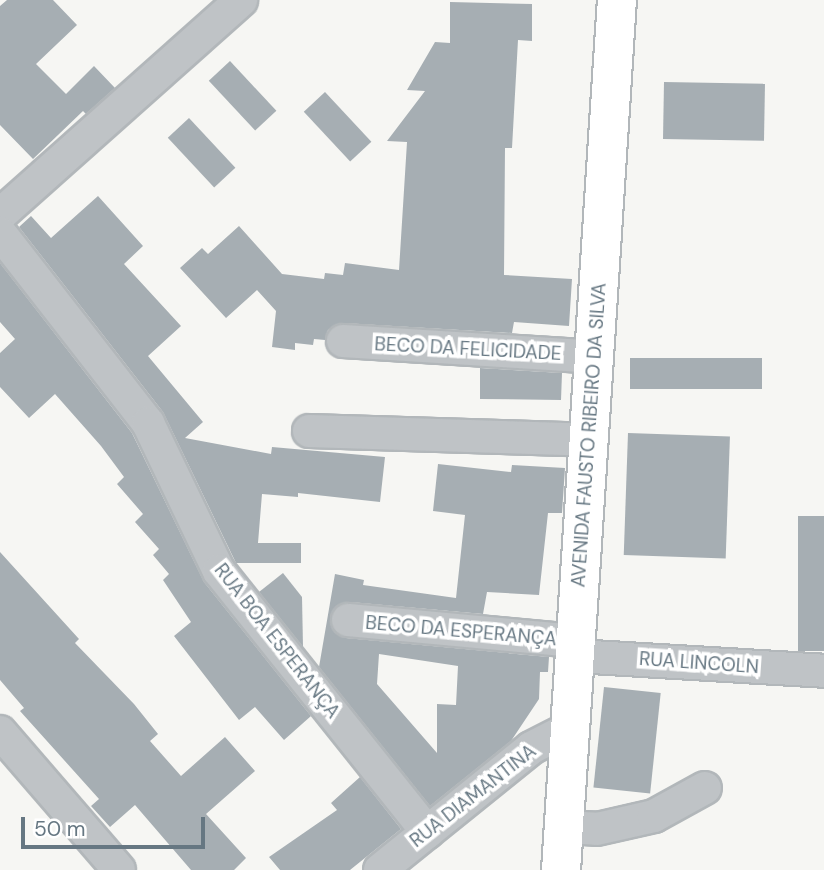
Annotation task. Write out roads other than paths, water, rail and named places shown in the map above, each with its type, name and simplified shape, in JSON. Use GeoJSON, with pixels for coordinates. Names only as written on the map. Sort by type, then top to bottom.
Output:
{"type":"FeatureCollection","features":[{"type":"Feature","properties":{"kind":"main road","name":"AVENIDA FAUSTO RIBEIRO DA SILVA"},"geometry":{"type":"LineString","coordinates":[[559,869],[564,827],[617,0]]}},
{"type":"Feature","properties":{"kind":"street"},"geometry":{"type":"LineString","coordinates":[[0,215],[241,0]]}},
{"type":"Feature","properties":{"kind":"street","name":"RUA BOA ESPERANÇA"},"geometry":{"type":"LineString","coordinates":[[0,233],[148,423],[219,571],[427,832]]}},
{"type":"Feature","properties":{"kind":"street","name":"BECO DA FELICIDADE"},"geometry":{"type":"LineString","coordinates":[[343,341],[594,357]]}},
{"type":"Feature","properties":{"kind":"street"},"geometry":{"type":"LineString","coordinates":[[309,431],[589,440]]}},
{"type":"Feature","properties":{"kind":"street","name":"BECO DA ESPERANÇA"},"geometry":{"type":"LineString","coordinates":[[348,620],[575,649]]}},
{"type":"Feature","properties":{"kind":"street","name":"RUA LINCOLN"},"geometry":{"type":"LineString","coordinates":[[575,649],[824,671]]}},
{"type":"Feature","properties":{"kind":"street","name":"RUA DIAMANTINA"},"geometry":{"type":"LineString","coordinates":[[380,870],[531,748],[570,728]]}},
{"type":"Feature","properties":{"kind":"street"},"geometry":{"type":"LineString","coordinates":[[0,732],[119,870]]}},
{"type":"Feature","properties":{"kind":"street"},"geometry":{"type":"LineString","coordinates":[[564,827],[597,829],[654,816],[705,788]]}}]}
